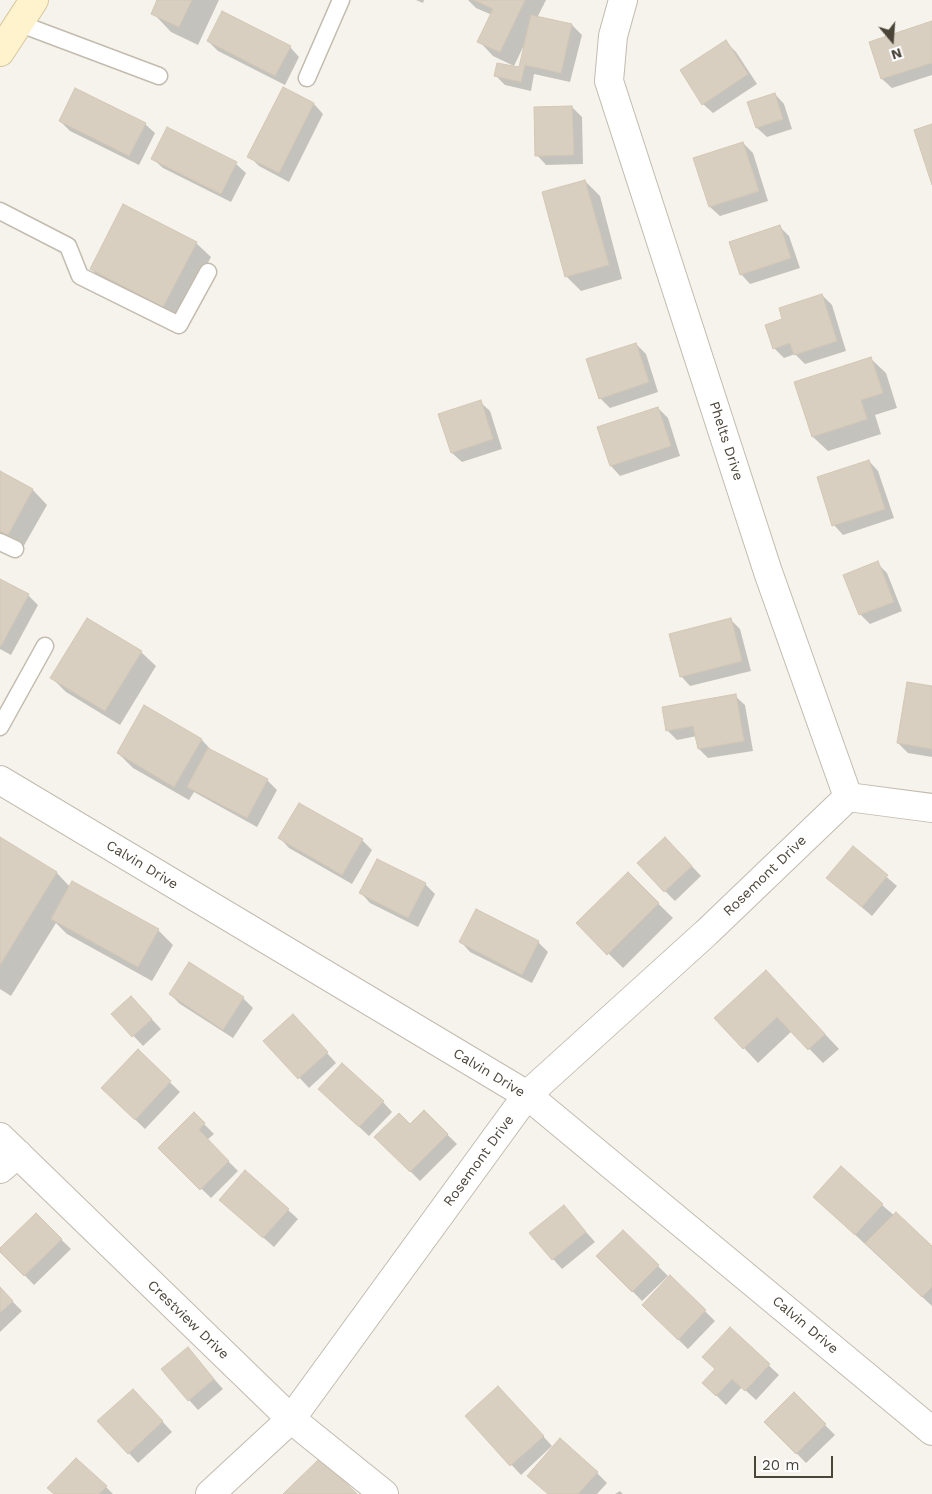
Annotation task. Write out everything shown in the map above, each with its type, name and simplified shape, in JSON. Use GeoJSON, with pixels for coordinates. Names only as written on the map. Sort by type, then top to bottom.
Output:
{"type":"FeatureCollection","features":[{"type":"Feature","properties":{"kind":"main road"},"geometry":{"type":"LineString","coordinates":[[0,52],[34,0]]}},
{"type":"Feature","properties":{"kind":"street","name":"Phelts Drive"},"geometry":{"type":"LineString","coordinates":[[623,0],[613,36],[609,81],[768,572],[848,797]]}},
{"type":"Feature","properties":{"kind":"street","name":"Calvin Drive"},"geometry":{"type":"LineString","coordinates":[[0,780],[527,1095],[932,1431]]}},
{"type":"Feature","properties":{"kind":"street"},"geometry":{"type":"LineString","coordinates":[[848,797],[932,808]]}},
{"type":"Feature","properties":{"kind":"street","name":"Rosemont Drive"},"geometry":{"type":"LineString","coordinates":[[210,1494],[291,1419],[527,1095],[706,933],[848,797]]}},
{"type":"Feature","properties":{"kind":"street","name":"Crestview Drive"},"geometry":{"type":"LineString","coordinates":[[6,1153],[291,1419],[384,1494]]}},
{"type":"Feature","properties":{"kind":"lane"},"geometry":{"type":"LineString","coordinates":[[307,78],[341,0]]}},
{"type":"Feature","properties":{"kind":"lane"},"geometry":{"type":"LineString","coordinates":[[18,23],[159,76]]}},
{"type":"Feature","properties":{"kind":"lane"},"geometry":{"type":"LineString","coordinates":[[0,211],[68,246],[80,276],[179,326],[208,272]]}},
{"type":"Feature","properties":{"kind":"lane"},"geometry":{"type":"LineString","coordinates":[[0,727],[45,646]]}},
{"type":"Feature","properties":{"kind":"building"},"geometry":{"type":"Polygon","coordinates":[[[157,0],[192,0],[179,27],[151,14],[157,0]]]}},
{"type":"Feature","properties":{"kind":"building"},"geometry":{"type":"Polygon","coordinates":[[[474,0],[525,0],[500,52],[477,42],[493,9],[474,0]]]}},
{"type":"Feature","properties":{"kind":"building"},"geometry":{"type":"Polygon","coordinates":[[[222,11],[291,46],[275,76],[207,41],[222,11]]]}},
{"type":"Feature","properties":{"kind":"building"},"geometry":{"type":"Polygon","coordinates":[[[531,15],[572,24],[561,73],[525,65],[521,82],[494,76],[497,63],[519,67],[531,15]]]}},
{"type":"Feature","properties":{"kind":"building"},"geometry":{"type":"Polygon","coordinates":[[[932,21],[932,63],[881,79],[869,42],[932,21]]]}},
{"type":"Feature","properties":{"kind":"building"},"geometry":{"type":"Polygon","coordinates":[[[726,40],[748,74],[702,105],[680,70],[726,40]]]}},
{"type":"Feature","properties":{"kind":"building"},"geometry":{"type":"Polygon","coordinates":[[[283,87],[314,103],[279,173],[247,157],[283,87]]]}},
{"type":"Feature","properties":{"kind":"building"},"geometry":{"type":"Polygon","coordinates":[[[75,88],[146,123],[129,156],[59,121],[75,88]]]}},
{"type":"Feature","properties":{"kind":"building"},"geometry":{"type":"Polygon","coordinates":[[[775,93],[783,119],[756,128],[747,102],[775,93]]]}},
{"type":"Feature","properties":{"kind":"building"},"geometry":{"type":"Polygon","coordinates":[[[572,106],[574,155],[535,156],[534,107],[572,106]]]}},
{"type":"Feature","properties":{"kind":"building"},"geometry":{"type":"Polygon","coordinates":[[[932,124],[932,185],[914,130],[932,124]]]}},
{"type":"Feature","properties":{"kind":"building"},"geometry":{"type":"Polygon","coordinates":[[[167,127],[237,162],[221,194],[151,159],[167,127]]]}},
{"type":"Feature","properties":{"kind":"building"},"geometry":{"type":"Polygon","coordinates":[[[743,142],[759,191],[709,207],[693,158],[743,142]]]}},
{"type":"Feature","properties":{"kind":"building"},"geometry":{"type":"Polygon","coordinates":[[[585,180],[609,265],[565,277],[542,192],[585,180]]]}},
{"type":"Feature","properties":{"kind":"building"},"geometry":{"type":"Polygon","coordinates":[[[123,204],[197,242],[163,307],[90,269],[123,204]]]}},
{"type":"Feature","properties":{"kind":"building"},"geometry":{"type":"Polygon","coordinates":[[[780,225],[791,258],[740,275],[729,242],[780,225]]]}},
{"type":"Feature","properties":{"kind":"building"},"geometry":{"type":"Polygon","coordinates":[[[822,294],[837,341],[794,355],[790,343],[773,349],[765,325],[782,319],[779,308],[822,294]]]}},
{"type":"Feature","properties":{"kind":"building"},"geometry":{"type":"Polygon","coordinates":[[[636,343],[649,382],[599,399],[586,359],[636,343]]]}},
{"type":"Feature","properties":{"kind":"building"},"geometry":{"type":"Polygon","coordinates":[[[871,357],[883,393],[861,400],[867,419],[812,437],[794,382],[871,357]]]}},
{"type":"Feature","properties":{"kind":"building"},"geometry":{"type":"Polygon","coordinates":[[[481,400],[493,439],[451,453],[438,414],[481,400]]]}},
{"type":"Feature","properties":{"kind":"building"},"geometry":{"type":"Polygon","coordinates":[[[658,407],[671,446],[610,466],[597,427],[658,407]]]}},
{"type":"Feature","properties":{"kind":"building"},"geometry":{"type":"Polygon","coordinates":[[[869,460],[885,509],[832,526],[817,477],[869,460]]]}},
{"type":"Feature","properties":{"kind":"building"},"geometry":{"type":"Polygon","coordinates":[[[0,471],[33,489],[8,535],[0,531],[0,471]]]}},
{"type":"Feature","properties":{"kind":"building"},"geometry":{"type":"Polygon","coordinates":[[[878,561],[894,602],[859,615],[843,575],[878,561]]]}},
{"type":"Feature","properties":{"kind":"building"},"geometry":{"type":"Polygon","coordinates":[[[0,579],[29,594],[1,646],[0,646],[0,579]]]}},
{"type":"Feature","properties":{"kind":"building"},"geometry":{"type":"Polygon","coordinates":[[[87,618],[142,651],[105,711],[50,678],[87,618]]]}},
{"type":"Feature","properties":{"kind":"building"},"geometry":{"type":"Polygon","coordinates":[[[731,618],[742,661],[680,677],[669,634],[731,618]]]}},
{"type":"Feature","properties":{"kind":"building"},"geometry":{"type":"Polygon","coordinates":[[[907,682],[932,686],[932,749],[897,743],[907,682]]]}},
{"type":"Feature","properties":{"kind":"building"},"geometry":{"type":"Polygon","coordinates":[[[736,694],[744,741],[698,749],[693,726],[666,731],[662,707],[736,694]]]}},
{"type":"Feature","properties":{"kind":"building"},"geometry":{"type":"Polygon","coordinates":[[[144,705],[202,739],[174,787],[117,753],[144,705]]]}},
{"type":"Feature","properties":{"kind":"building"},"geometry":{"type":"Polygon","coordinates":[[[208,748],[268,779],[247,818],[187,787],[208,748]]]}},
{"type":"Feature","properties":{"kind":"building"},"geometry":{"type":"Polygon","coordinates":[[[299,803],[363,839],[342,875],[278,838],[299,803]]]}},
{"type":"Feature","properties":{"kind":"building"},"geometry":{"type":"Polygon","coordinates":[[[0,837],[57,872],[0,965],[0,837]]]}},
{"type":"Feature","properties":{"kind":"building"},"geometry":{"type":"Polygon","coordinates":[[[665,837],[692,866],[664,892],[637,863],[665,837]]]}},
{"type":"Feature","properties":{"kind":"building"},"geometry":{"type":"Polygon","coordinates":[[[853,846],[888,875],[862,907],[826,878],[853,846]]]}},
{"type":"Feature","properties":{"kind":"building"},"geometry":{"type":"Polygon","coordinates":[[[377,859],[426,883],[408,918],[359,893],[377,859]]]}},
{"type":"Feature","properties":{"kind":"building"},"geometry":{"type":"Polygon","coordinates":[[[628,872],[659,903],[607,955],[576,923],[628,872]]]}},
{"type":"Feature","properties":{"kind":"building"},"geometry":{"type":"Polygon","coordinates":[[[72,881],[159,929],[138,967],[51,919],[72,881]]]}},
{"type":"Feature","properties":{"kind":"building"},"geometry":{"type":"Polygon","coordinates":[[[476,909],[539,941],[522,975],[459,942],[476,909]]]}},
{"type":"Feature","properties":{"kind":"building"},"geometry":{"type":"Polygon","coordinates":[[[189,962],[244,997],[223,1030],[169,994],[189,962]]]}},
{"type":"Feature","properties":{"kind":"building"},"geometry":{"type":"Polygon","coordinates":[[[766,970],[825,1034],[808,1050],[777,1017],[743,1049],[714,1018],[766,970]]]}},
{"type":"Feature","properties":{"kind":"building"},"geometry":{"type":"Polygon","coordinates":[[[131,996],[152,1019],[132,1037],[111,1014],[131,996]]]}},
{"type":"Feature","properties":{"kind":"building"},"geometry":{"type":"Polygon","coordinates":[[[293,1014],[328,1052],[298,1079],[263,1041],[293,1014]]]}},
{"type":"Feature","properties":{"kind":"building"},"geometry":{"type":"Polygon","coordinates":[[[138,1049],[171,1081],[135,1120],[101,1088],[138,1049]]]}},
{"type":"Feature","properties":{"kind":"building"},"geometry":{"type":"Polygon","coordinates":[[[342,1063],[384,1101],[359,1127],[318,1089],[342,1063]]]}},
{"type":"Feature","properties":{"kind":"building"},"geometry":{"type":"Polygon","coordinates":[[[424,1110],[448,1134],[410,1172],[374,1137],[399,1113],[410,1124],[424,1110]]]}},
{"type":"Feature","properties":{"kind":"building"},"geometry":{"type":"Polygon","coordinates":[[[194,1112],[205,1123],[199,1130],[229,1161],[200,1190],[158,1148],[194,1112]]]}},
{"type":"Feature","properties":{"kind":"building"},"geometry":{"type":"Polygon","coordinates":[[[841,1166],[883,1204],[855,1235],[813,1197],[841,1166]]]}},
{"type":"Feature","properties":{"kind":"building"},"geometry":{"type":"Polygon","coordinates":[[[245,1170],[289,1209],[263,1238],[219,1200],[245,1170]]]}},
{"type":"Feature","properties":{"kind":"building"},"geometry":{"type":"Polygon","coordinates":[[[564,1205],[586,1232],[552,1260],[529,1233],[564,1205]]]}},
{"type":"Feature","properties":{"kind":"building"},"geometry":{"type":"Polygon","coordinates":[[[896,1212],[932,1246],[932,1287],[922,1297],[865,1243],[896,1212]]]}},
{"type":"Feature","properties":{"kind":"building"},"geometry":{"type":"Polygon","coordinates":[[[36,1213],[62,1239],[24,1276],[0,1252],[0,1248],[36,1213]]]}},
{"type":"Feature","properties":{"kind":"building"},"geometry":{"type":"Polygon","coordinates":[[[623,1230],[659,1265],[632,1292],[596,1256],[623,1230]]]}},
{"type":"Feature","properties":{"kind":"building"},"geometry":{"type":"Polygon","coordinates":[[[670,1275],[706,1310],[678,1340],[642,1305],[670,1275]]]}},
{"type":"Feature","properties":{"kind":"building"},"geometry":{"type":"Polygon","coordinates":[[[0,1287],[13,1301],[0,1313],[0,1287]]]}},
{"type":"Feature","properties":{"kind":"building"},"geometry":{"type":"Polygon","coordinates":[[[730,1327],[770,1364],[745,1391],[732,1379],[716,1396],[702,1383],[715,1369],[702,1357],[730,1327]]]}},
{"type":"Feature","properties":{"kind":"building"},"geometry":{"type":"Polygon","coordinates":[[[188,1347],[214,1379],[188,1401],[161,1369],[188,1347]]]}},
{"type":"Feature","properties":{"kind":"building"},"geometry":{"type":"Polygon","coordinates":[[[498,1386],[544,1436],[510,1466],[465,1416],[498,1386]]]}},
{"type":"Feature","properties":{"kind":"building"},"geometry":{"type":"Polygon","coordinates":[[[133,1389],[163,1421],[128,1454],[97,1421],[133,1389]]]}},
{"type":"Feature","properties":{"kind":"building"},"geometry":{"type":"Polygon","coordinates":[[[794,1392],[826,1424],[796,1454],[764,1422],[794,1392]]]}},
{"type":"Feature","properties":{"kind":"building"},"geometry":{"type":"Polygon","coordinates":[[[560,1438],[598,1472],[578,1494],[548,1494],[527,1476],[560,1438]]]}},
{"type":"Feature","properties":{"kind":"building"},"geometry":{"type":"Polygon","coordinates":[[[321,1457],[357,1494],[283,1494],[321,1457]]]}},
{"type":"Feature","properties":{"kind":"building"},"geometry":{"type":"Polygon","coordinates":[[[76,1458],[107,1486],[99,1494],[54,1494],[47,1488],[76,1458]]]}}]}
